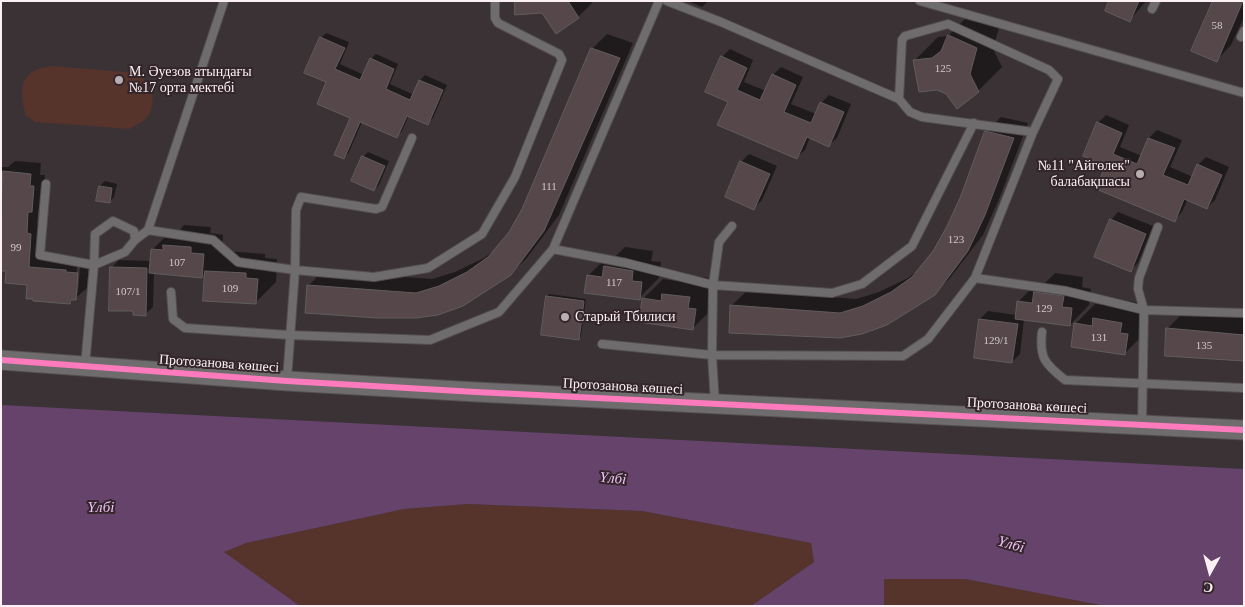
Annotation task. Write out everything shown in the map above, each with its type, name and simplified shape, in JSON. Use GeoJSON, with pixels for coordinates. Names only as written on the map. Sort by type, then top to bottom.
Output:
{"type":"FeatureCollection","features":[{"type":"Feature","properties":{"kind":"street","name":"Протозанова көшесі"},"geometry":{"type":"LineString","coordinates":[[1,360],[287,381],[715,405],[1244,430]]}},
{"type":"Feature","properties":{"kind":"lane"},"geometry":{"type":"LineString","coordinates":[[46,184],[40,254],[94,265],[125,252],[135,240],[148,230],[224,1]]}},
{"type":"Feature","properties":{"kind":"lane"},"geometry":{"type":"LineString","coordinates":[[148,230],[213,240],[238,262],[295,270],[374,276],[428,268],[482,234],[515,177],[562,60],[559,54],[498,23],[495,18],[495,1]]}},
{"type":"Feature","properties":{"kind":"lane"},"geometry":{"type":"LineString","coordinates":[[171,292],[173,319],[185,328],[289,335],[430,340],[499,312],[553,248],[659,1]]}},
{"type":"Feature","properties":{"kind":"lane"},"geometry":{"type":"LineString","coordinates":[[667,1],[721,22],[898,99],[910,112],[922,117],[1033,132]]}},
{"type":"Feature","properties":{"kind":"lane"},"geometry":{"type":"LineString","coordinates":[[920,1],[1244,93]]}},
{"type":"Feature","properties":{"kind":"lane"},"geometry":{"type":"LineString","coordinates":[[602,344],[712,355],[903,356],[928,339],[975,278],[1033,132],[1058,79],[1055,74],[948,24],[906,36],[902,40],[898,99]]}},
{"type":"Feature","properties":{"kind":"lane"},"geometry":{"type":"LineString","coordinates":[[553,248],[626,263],[713,285],[832,293],[862,284],[912,246],[974,123]]}},
{"type":"Feature","properties":{"kind":"lane"},"geometry":{"type":"LineString","coordinates":[[287,381],[295,270],[296,210],[301,197],[376,208],[382,207],[412,138]]}},
{"type":"Feature","properties":{"kind":"lane"},"geometry":{"type":"LineString","coordinates":[[85,366],[95,234],[113,221],[134,230],[135,240]]}},
{"type":"Feature","properties":{"kind":"lane"},"geometry":{"type":"LineString","coordinates":[[715,405],[712,355],[713,285],[718,242],[732,226]]}},
{"type":"Feature","properties":{"kind":"lane"},"geometry":{"type":"LineString","coordinates":[[1142,424],[1144,310],[1138,289],[1139,278],[1158,227]]}},
{"type":"Feature","properties":{"kind":"lane"},"geometry":{"type":"LineString","coordinates":[[975,278],[1066,291],[1144,310],[1244,313]]}},
{"type":"Feature","properties":{"kind":"lane"},"geometry":{"type":"LineString","coordinates":[[1042,332],[1041,344],[1046,365],[1064,380],[1144,382],[1244,388]]}},
{"type":"Feature","properties":{"kind":"shaded area"},"geometry":{"type":"Polygon","coordinates":[[[52,66],[136,73],[141,76],[151,91],[152,108],[143,121],[130,129],[36,122],[26,116],[22,97],[24,82],[33,71],[52,66]]]}},
{"type":"Feature","properties":{"kind":"shaded area"},"geometry":{"type":"Polygon","coordinates":[[[468,504],[642,511],[811,543],[814,562],[751,606],[300,606],[223,552],[246,543],[404,509],[468,504]]]}},
{"type":"Feature","properties":{"kind":"shaded area"},"geometry":{"type":"Polygon","coordinates":[[[884,579],[965,579],[1105,606],[884,606],[884,579]]]}},
{"type":"Feature","properties":{"kind":"water","name":"Үлбі"},"geometry":{"type":"Polygon","coordinates":[[[1,405],[1244,469],[1244,606],[1105,606],[965,579],[884,579],[884,606],[751,606],[814,562],[811,543],[642,511],[468,504],[404,509],[246,543],[224,552],[300,606],[1,606],[1,405]]]}},
{"type":"Feature","properties":{"kind":"building"},"geometry":{"type":"Polygon","coordinates":[[[515,1],[568,1],[579,18],[556,34],[542,13],[515,15],[515,1]]]}},
{"type":"Feature","properties":{"kind":"building"},"geometry":{"type":"Polygon","coordinates":[[[1109,1],[1139,1],[1130,22],[1105,11],[1109,1]]]}},
{"type":"Feature","properties":{"kind":"building"},"geometry":{"type":"Polygon","coordinates":[[[1213,1],[1243,1],[1217,62],[1191,51],[1213,1]]]}},
{"type":"Feature","properties":{"kind":"building"},"geometry":{"type":"Polygon","coordinates":[[[948,35],[977,48],[970,74],[979,92],[957,109],[946,94],[937,90],[919,92],[913,60],[932,58],[941,51],[948,35]]]}},
{"type":"Feature","properties":{"kind":"building"},"geometry":{"type":"Polygon","coordinates":[[[320,37],[345,48],[335,69],[360,80],[370,58],[394,69],[386,89],[410,100],[419,80],[443,90],[428,125],[407,116],[397,138],[360,122],[344,159],[334,155],[350,118],[317,104],[326,82],[304,73],[320,37]]]}},
{"type":"Feature","properties":{"kind":"building"},"geometry":{"type":"Polygon","coordinates":[[[591,48],[620,58],[544,231],[511,275],[463,306],[438,315],[416,318],[377,318],[305,313],[307,285],[416,293],[439,286],[467,272],[488,257],[509,232],[522,209],[591,48]]]}},
{"type":"Feature","properties":{"kind":"building"},"geometry":{"type":"Polygon","coordinates":[[[721,56],[747,68],[737,90],[760,100],[772,74],[796,85],[784,112],[811,123],[820,102],[844,112],[829,147],[807,137],[797,159],[717,125],[728,102],[705,92],[721,56]]]}},
{"type":"Feature","properties":{"kind":"building"},"geometry":{"type":"Polygon","coordinates":[[[1097,122],[1122,133],[1113,154],[1137,164],[1148,138],[1175,148],[1163,175],[1188,185],[1197,164],[1222,175],[1207,209],[1184,199],[1175,222],[1096,189],[1105,166],[1083,156],[1097,122]]]}},
{"type":"Feature","properties":{"kind":"building"},"geometry":{"type":"Polygon","coordinates":[[[985,131],[1014,138],[985,215],[968,251],[935,295],[887,325],[862,334],[840,338],[729,333],[730,305],[840,313],[863,306],[891,292],[912,277],[933,251],[946,228],[960,198],[985,131]]]}},
{"type":"Feature","properties":{"kind":"building"},"geometry":{"type":"Polygon","coordinates":[[[362,156],[385,166],[374,191],[351,181],[362,156]]]}},
{"type":"Feature","properties":{"kind":"building"},"geometry":{"type":"Polygon","coordinates":[[[740,161],[770,174],[754,210],[725,197],[740,161]]]}},
{"type":"Feature","properties":{"kind":"building"},"geometry":{"type":"Polygon","coordinates":[[[3,171],[31,174],[30,186],[34,186],[32,212],[28,212],[27,233],[31,234],[29,267],[66,270],[66,272],[78,273],[76,300],[71,300],[70,304],[26,299],[27,285],[5,283],[6,271],[1,271],[3,171]]]}},
{"type":"Feature","properties":{"kind":"building"},"geometry":{"type":"Polygon","coordinates":[[[99,186],[112,188],[110,203],[96,201],[99,186]]]}},
{"type":"Feature","properties":{"kind":"building"},"geometry":{"type":"Polygon","coordinates":[[[1110,219],[1146,234],[1131,272],[1094,257],[1110,219]]]}},
{"type":"Feature","properties":{"kind":"building"},"geometry":{"type":"Polygon","coordinates":[[[163,245],[191,247],[191,253],[204,254],[202,278],[149,273],[151,249],[163,250],[163,245]]]}},
{"type":"Feature","properties":{"kind":"building"},"geometry":{"type":"Polygon","coordinates":[[[604,266],[633,271],[632,281],[642,282],[640,300],[584,293],[587,275],[602,277],[604,266]]]}},
{"type":"Feature","properties":{"kind":"building"},"geometry":{"type":"Polygon","coordinates":[[[110,267],[147,268],[146,316],[133,315],[133,311],[109,311],[110,267]]]}},
{"type":"Feature","properties":{"kind":"building"},"geometry":{"type":"Polygon","coordinates":[[[205,271],[246,273],[246,278],[258,279],[256,304],[203,301],[205,271]]]}},
{"type":"Feature","properties":{"kind":"building"},"geometry":{"type":"Polygon","coordinates":[[[1034,292],[1064,296],[1062,307],[1072,308],[1070,326],[1015,319],[1017,301],[1032,303],[1034,292]]]}},
{"type":"Feature","properties":{"kind":"building"},"geometry":{"type":"Polygon","coordinates":[[[662,294],[690,297],[688,308],[696,309],[693,330],[639,322],[642,298],[661,301],[662,294]]]}},
{"type":"Feature","properties":{"kind":"building"},"geometry":{"type":"Polygon","coordinates":[[[546,296],[584,301],[579,340],[541,335],[546,296]]]}},
{"type":"Feature","properties":{"kind":"building"},"geometry":{"type":"Polygon","coordinates":[[[1093,318],[1122,323],[1120,333],[1128,334],[1125,355],[1071,347],[1074,323],[1092,326],[1093,318]]]}},
{"type":"Feature","properties":{"kind":"building"},"geometry":{"type":"Polygon","coordinates":[[[979,319],[1018,324],[1012,363],[974,358],[979,319]]]}},
{"type":"Feature","properties":{"kind":"building"},"geometry":{"type":"Polygon","coordinates":[[[1166,328],[1244,335],[1244,361],[1165,356],[1166,328]]]}},
{"type":"Feature","properties":{"kind":"cycle path"},"geometry":{"type":"LineString","coordinates":[[1,360],[287,381],[476,392],[1244,430]]}},
{"type":"Feature","properties":{"kind":"place","name":"М. Әуезов атындағы №17 орта мектебі"},"geometry":{"type":"Point","coordinates":[119,80]}},
{"type":"Feature","properties":{"kind":"place","name":"№11 \"Айгөлек\" балабақшасы"},"geometry":{"type":"Point","coordinates":[1140,174]}},
{"type":"Feature","properties":{"kind":"place","name":"Старый Тбилиси"},"geometry":{"type":"Point","coordinates":[565,317]}}]}
